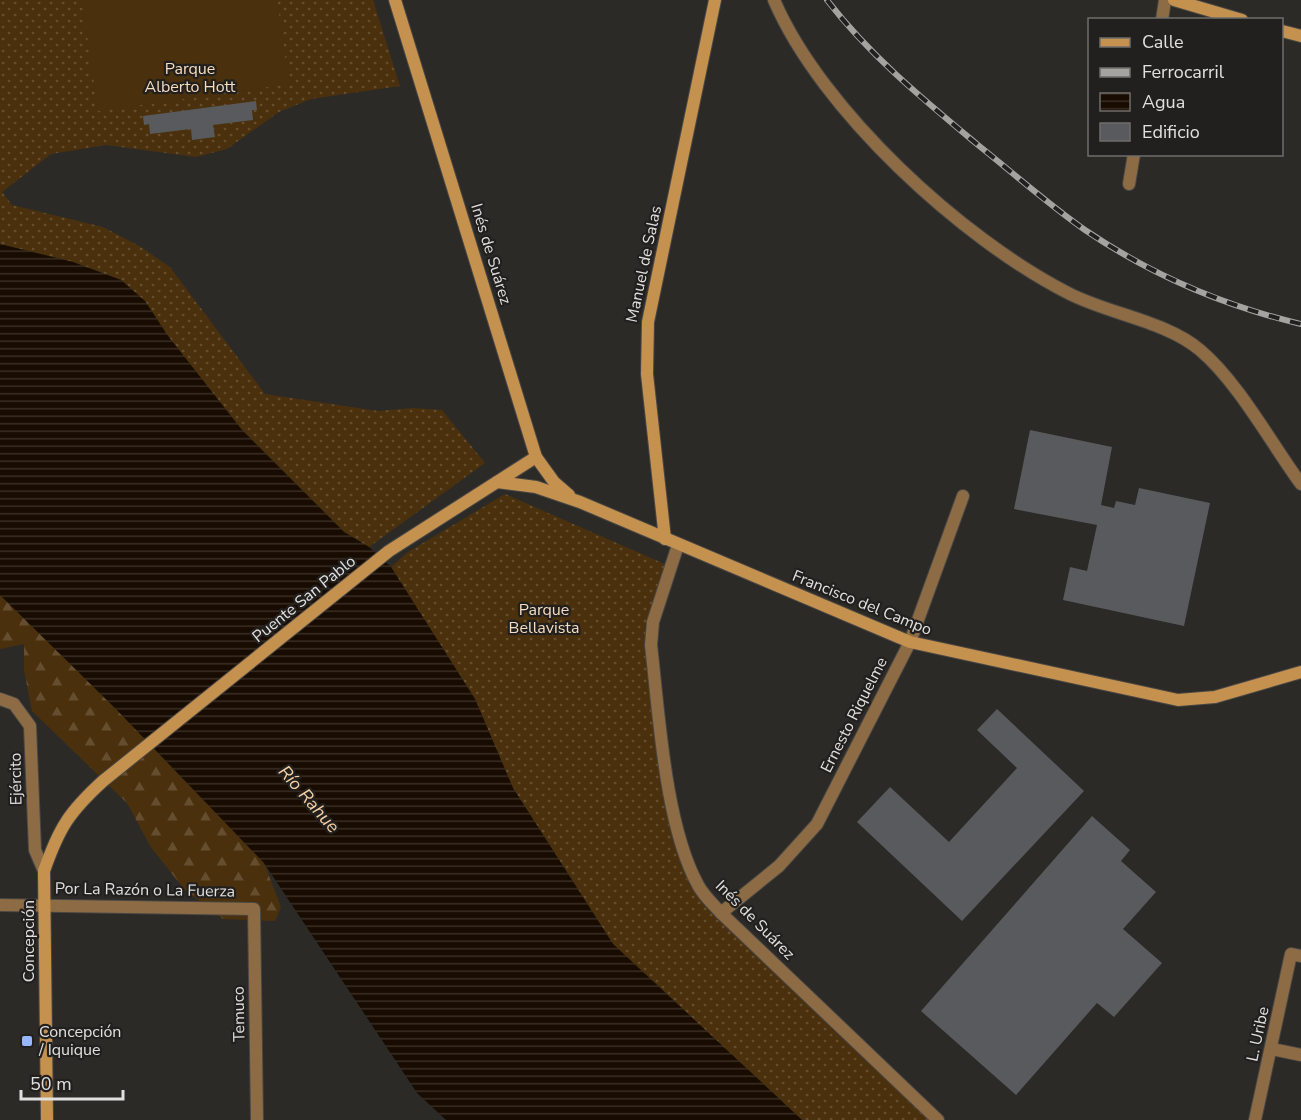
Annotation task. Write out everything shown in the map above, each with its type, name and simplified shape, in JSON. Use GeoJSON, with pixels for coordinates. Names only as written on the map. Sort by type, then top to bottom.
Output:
{"type":"FeatureCollection","features":[{"type":"Feature","properties":{"kind":"street","name":"Inés de Suárez"},"geometry":{"type":"LineString","coordinates":[[395,0],[536,457],[554,482],[580,502]]}},
{"type":"Feature","properties":{"kind":"street","name":"Manuel de Salas"},"geometry":{"type":"LineString","coordinates":[[665,539],[647,374],[648,322],[685,156],[715,0]]}},
{"type":"Feature","properties":{"kind":"street"},"geometry":{"type":"LineString","coordinates":[[774,0],[797,45],[857,123],[918,185],[1010,258],[1066,292],[1178,336],[1200,350],[1231,385],[1301,484]]}},
{"type":"Feature","properties":{"kind":"street"},"geometry":{"type":"LineString","coordinates":[[1162,18],[1166,0]]}},
{"type":"Feature","properties":{"kind":"street"},"geometry":{"type":"LineString","coordinates":[[1174,0],[1235,18]]}},
{"type":"Feature","properties":{"kind":"street"},"geometry":{"type":"LineString","coordinates":[[1283,32],[1301,36]]}},
{"type":"Feature","properties":{"kind":"street"},"geometry":{"type":"LineString","coordinates":[[1129,184],[1134,156]]}},
{"type":"Feature","properties":{"kind":"street","name":"Puente San Pablo"},"geometry":{"type":"LineString","coordinates":[[103,781],[389,551],[536,457]]}},
{"type":"Feature","properties":{"kind":"street","name":"Francisco del Campo"},"geometry":{"type":"LineString","coordinates":[[495,482],[536,487],[580,502],[910,642],[932,648],[1178,700],[1215,697],[1301,672]]}},
{"type":"Feature","properties":{"kind":"street","name":"Ernesto Riquelme"},"geometry":{"type":"LineString","coordinates":[[721,914],[779,866],[817,824],[910,642],[963,496]]}},
{"type":"Feature","properties":{"kind":"street","name":"Inés de Suárez"},"geometry":{"type":"LineString","coordinates":[[678,545],[653,622],[651,645],[670,790],[685,855],[698,886],[721,914],[938,1120]]}},
{"type":"Feature","properties":{"kind":"street","name":"Ejército"},"geometry":{"type":"LineString","coordinates":[[0,699],[14,704],[30,726],[35,850],[44,871]]}},
{"type":"Feature","properties":{"kind":"street","name":"Concepción"},"geometry":{"type":"LineString","coordinates":[[46,1120],[44,871],[56,836],[68,817],[75,807],[103,781]]}},
{"type":"Feature","properties":{"kind":"street","name":"Por La Razón o La Fuerza"},"geometry":{"type":"LineString","coordinates":[[0,906],[254,909]]}},
{"type":"Feature","properties":{"kind":"street","name":"Temuco"},"geometry":{"type":"LineString","coordinates":[[254,909],[256,1120]]}},
{"type":"Feature","properties":{"kind":"street","name":"L. Uribe"},"geometry":{"type":"LineString","coordinates":[[1256,1120],[1296,955]]}},
{"type":"Feature","properties":{"kind":"street"},"geometry":{"type":"LineString","coordinates":[[1272,1048],[1301,1055]]}},
{"type":"Feature","properties":{"kind":"green space","name":"Parque Alberto Hott"},"geometry":{"type":"Polygon","coordinates":[[[0,0],[373,0],[400,86],[311,99],[279,112],[227,149],[196,157],[106,145],[51,154],[2,192],[12,205],[103,227],[141,247],[170,267],[265,394],[378,411],[413,408],[442,410],[485,463],[369,547],[344,532],[242,430],[168,336],[145,301],[121,280],[73,262],[0,244],[0,0]]]}},
{"type":"Feature","properties":{"kind":"green space"},"geometry":{"type":"Polygon","coordinates":[[[82,0],[277,0],[289,84],[98,111],[82,0]]]}},
{"type":"Feature","properties":{"kind":"green space","name":"Parque Bellavista"},"geometry":{"type":"Polygon","coordinates":[[[505,494],[667,565],[645,627],[645,642],[664,787],[697,888],[932,1120],[802,1120],[613,944],[513,788],[475,699],[391,567],[408,552],[505,494]]]}},
{"type":"Feature","properties":{"kind":"green space"},"geometry":{"type":"Polygon","coordinates":[[[0,595],[115,708],[264,863],[281,907],[275,921],[223,919],[184,889],[150,846],[127,803],[32,711],[24,670],[24,644],[0,649],[0,595]]]}},
{"type":"Feature","properties":{"kind":"water","name":"Río Rahue"},"geometry":{"type":"Polygon","coordinates":[[[0,244],[73,262],[121,280],[145,301],[168,336],[242,430],[344,532],[369,547],[391,567],[475,699],[513,788],[613,944],[802,1120],[446,1120],[417,1093],[264,863],[115,708],[0,595],[0,244]]]}},
{"type":"Feature","properties":{"kind":"building"},"geometry":{"type":"Polygon","coordinates":[[[256,101],[257,110],[252,110],[253,120],[213,125],[215,137],[192,140],[191,129],[150,134],[149,124],[144,125],[143,116],[256,101]]]}},
{"type":"Feature","properties":{"kind":"building"},"geometry":{"type":"Polygon","coordinates":[[[1030,430],[1112,447],[1101,505],[1114,508],[1116,501],[1135,505],[1139,488],[1210,503],[1184,626],[1063,600],[1070,567],[1087,571],[1097,525],[1014,509],[1030,430]]]}},
{"type":"Feature","properties":{"kind":"building"},"geometry":{"type":"Polygon","coordinates":[[[997,709],[1084,791],[962,921],[857,822],[890,787],[949,842],[1017,768],[977,730],[997,709]]]}},
{"type":"Feature","properties":{"kind":"building"},"geometry":{"type":"Polygon","coordinates":[[[1092,816],[1130,850],[1121,861],[1156,892],[1123,929],[1162,963],[1114,1017],[1097,1003],[1016,1095],[921,1011],[1092,816]]]}},
{"type":"Feature","properties":{"kind":"railway"},"geometry":{"type":"LineString","coordinates":[[827,0],[879,59],[918,94],[1085,230],[1135,261],[1188,287],[1244,308],[1301,324]]}},
{"type":"Feature","properties":{"kind":"place","name":"Concepción / Iquique"},"geometry":{"type":"Point","coordinates":[27,1041]}}]}
